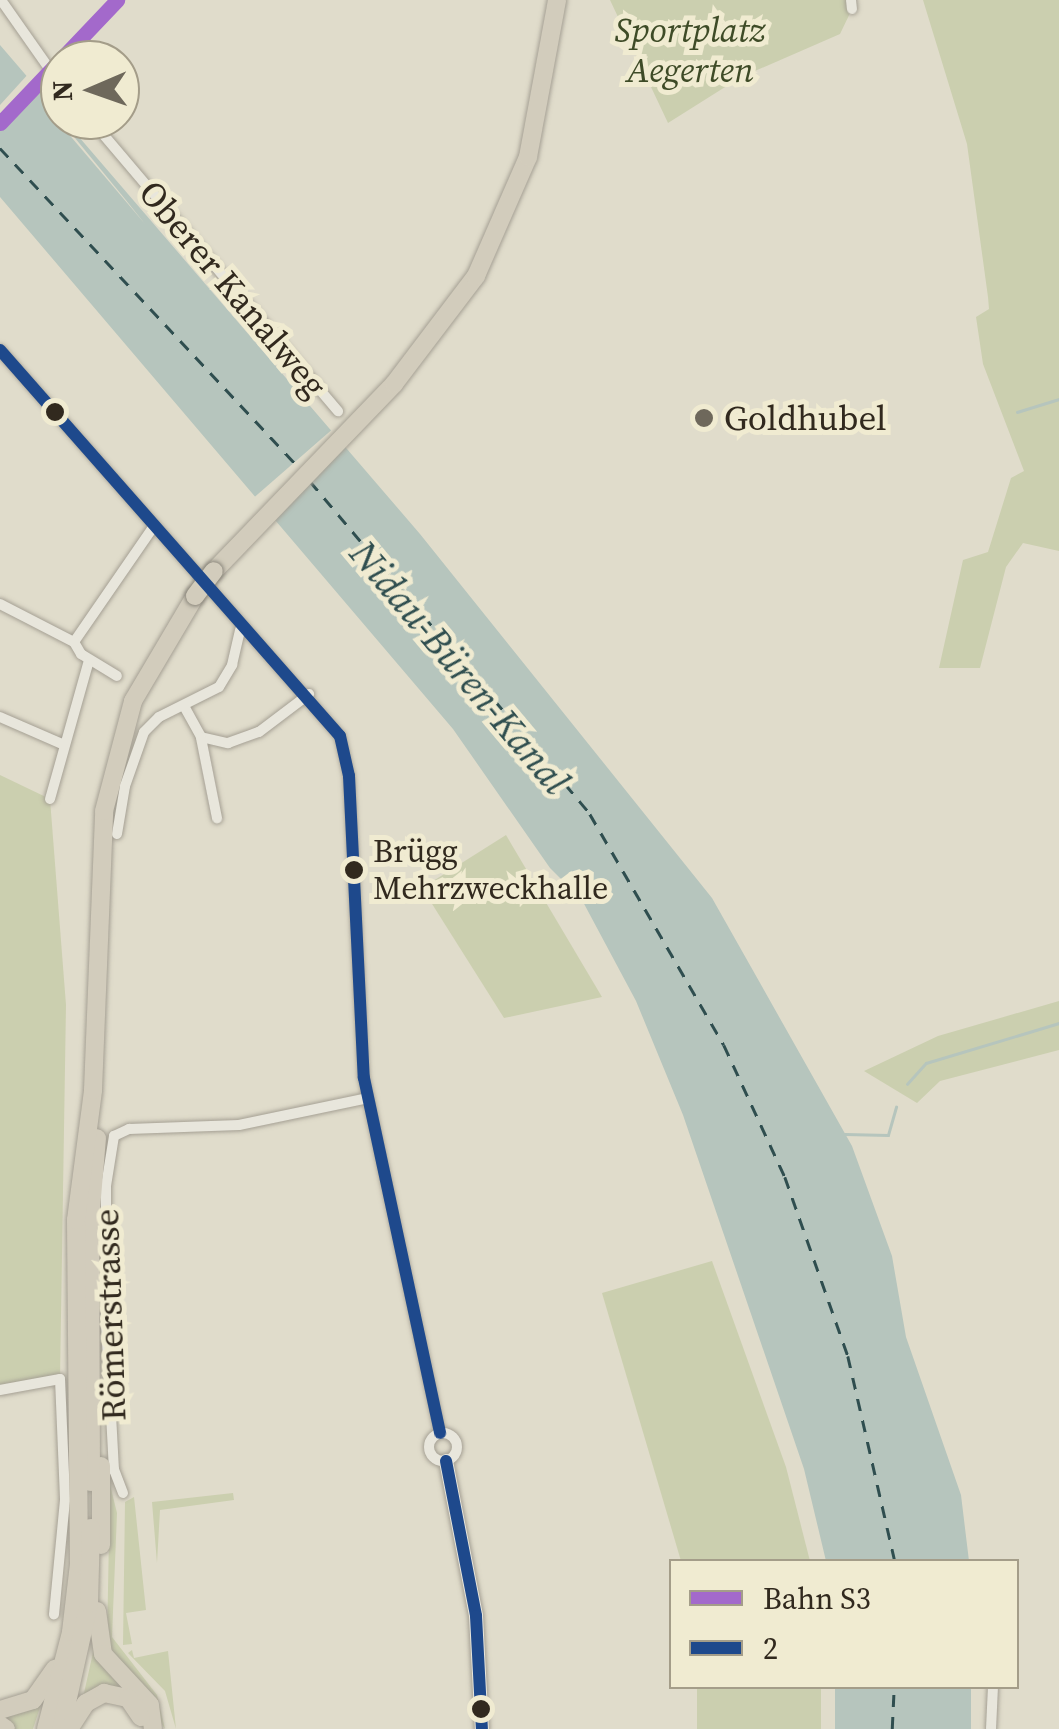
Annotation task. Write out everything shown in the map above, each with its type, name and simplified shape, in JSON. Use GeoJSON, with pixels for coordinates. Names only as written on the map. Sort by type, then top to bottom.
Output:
{"type":"FeatureCollection","features":[{"type":"Feature","properties":{"kind":"highway"},"geometry":{"type":"LineString","coordinates":[[46,1729],[71,1632],[80,1504],[83,1220],[94,1090],[104,811],[124,728],[153,664],[194,596],[244,537],[436,334],[502,225],[536,129],[557,0]]}},
{"type":"Feature","properties":{"kind":"highway"},"geometry":{"type":"LineString","coordinates":[[83,1220],[102,1504],[97,1634],[108,1664],[150,1705],[153,1729]]}},
{"type":"Feature","properties":{"kind":"highway"},"geometry":{"type":"LineString","coordinates":[[61,1729],[92,1581],[91,1382]]}},
{"type":"Feature","properties":{"kind":"highway"},"geometry":{"type":"LineString","coordinates":[[0,1710],[41,1694],[71,1632]]}},
{"type":"Feature","properties":{"kind":"highway"},"geometry":{"type":"LineString","coordinates":[[70,1729],[93,1697],[112,1693],[134,1704],[143,1729]]}},
{"type":"Feature","properties":{"kind":"street"},"geometry":{"type":"LineString","coordinates":[[1,0],[40,56]]}},
{"type":"Feature","properties":{"kind":"street","name":"Oberer Kanalweg"},"geometry":{"type":"LineString","coordinates":[[107,140],[338,412]]}},
{"type":"Feature","properties":{"kind":"street"},"geometry":{"type":"LineString","coordinates":[[0,350],[240,630],[263,642],[336,730],[347,764],[356,993],[368,1098],[440,1433],[430,1450],[446,1461]]}},
{"type":"Feature","properties":{"kind":"street"},"geometry":{"type":"LineString","coordinates":[[74,642],[154,526]]}},
{"type":"Feature","properties":{"kind":"street"},"geometry":{"type":"LineString","coordinates":[[0,604],[74,642],[89,660],[118,676]]}},
{"type":"Feature","properties":{"kind":"street"},"geometry":{"type":"LineString","coordinates":[[117,834],[125,786],[144,732],[159,716],[208,696],[228,675],[240,630]]}},
{"type":"Feature","properties":{"kind":"street"},"geometry":{"type":"LineString","coordinates":[[50,799],[62,744],[89,660]]}},
{"type":"Feature","properties":{"kind":"street"},"geometry":{"type":"LineString","coordinates":[[201,736],[215,744],[245,738],[309,694]]}},
{"type":"Feature","properties":{"kind":"street"},"geometry":{"type":"LineString","coordinates":[[184,706],[201,736],[217,818]]}},
{"type":"Feature","properties":{"kind":"street"},"geometry":{"type":"LineString","coordinates":[[0,717],[62,744]]}},
{"type":"Feature","properties":{"kind":"street","name":"Römerstrasse"},"geometry":{"type":"LineString","coordinates":[[123,1493],[114,1470],[106,1320],[106,1186],[114,1136],[129,1129],[238,1125],[368,1098]]}},
{"type":"Feature","properties":{"kind":"street"},"geometry":{"type":"LineString","coordinates":[[0,1390],[60,1379],[64,1500],[54,1614]]}},
{"type":"Feature","properties":{"kind":"street"},"geometry":{"type":"LineString","coordinates":[[440,1433],[457,1444],[446,1461],[476,1616],[482,1729]]}},
{"type":"Feature","properties":{"kind":"street"},"geometry":{"type":"LineString","coordinates":[[991,1729],[993,1689]]}},
{"type":"Feature","properties":{"kind":"green space","name":"Sportplatz Aegerten"},"geometry":{"type":"Polygon","coordinates":[[[610,0],[851,0],[852,9],[840,34],[741,77],[668,123],[610,0]]]}},
{"type":"Feature","properties":{"kind":"green space"},"geometry":{"type":"Polygon","coordinates":[[[923,0],[1059,0],[1059,551],[1023,543],[1006,567],[980,668],[939,668],[963,560],[988,552],[1011,478],[1024,471],[983,364],[976,317],[989,309],[967,144],[923,0]]]}},
{"type":"Feature","properties":{"kind":"green space"},"geometry":{"type":"Polygon","coordinates":[[[0,775],[50,799],[66,1005],[60,1379],[0,1390],[0,775]]]}},
{"type":"Feature","properties":{"kind":"green space"},"geometry":{"type":"Polygon","coordinates":[[[506,835],[602,997],[504,1018],[422,888],[506,835]]]}},
{"type":"Feature","properties":{"kind":"green space"},"geometry":{"type":"Polygon","coordinates":[[[1059,1001],[1059,1050],[940,1081],[917,1103],[864,1071],[938,1036],[1059,1001]]]}},
{"type":"Feature","properties":{"kind":"green space"},"geometry":{"type":"Polygon","coordinates":[[[712,1261],[786,1467],[809,1559],[680,1559],[602,1293],[712,1261]]]}},
{"type":"Feature","properties":{"kind":"green space"},"geometry":{"type":"Polygon","coordinates":[[[110,1485],[117,1513],[112,1637],[157,1695],[165,1729],[107,1642],[110,1485]]]}},
{"type":"Feature","properties":{"kind":"green space"},"geometry":{"type":"Polygon","coordinates":[[[233,1493],[234,1500],[160,1510],[157,1563],[152,1502],[233,1493]]]}},
{"type":"Feature","properties":{"kind":"green space"},"geometry":{"type":"Polygon","coordinates":[[[134,1497],[146,1610],[126,1613],[132,1644],[123,1645],[125,1502],[134,1497]]]}},
{"type":"Feature","properties":{"kind":"green space"},"geometry":{"type":"Polygon","coordinates":[[[94,1648],[106,1671],[122,1687],[84,1693],[94,1648]]]}},
{"type":"Feature","properties":{"kind":"green space"},"geometry":{"type":"Polygon","coordinates":[[[132,1650],[134,1658],[168,1651],[176,1729],[165,1691],[128,1653],[132,1650]]]}},
{"type":"Feature","properties":{"kind":"green space"},"geometry":{"type":"Polygon","coordinates":[[[697,1689],[821,1689],[821,1729],[697,1729],[697,1689]]]}},
{"type":"Feature","properties":{"kind":"green space"},"geometry":{"type":"Polygon","coordinates":[[[42,1701],[33,1729],[13,1729],[0,1715],[42,1701]]]}},
{"type":"Feature","properties":{"kind":"water","name":"Nidau-Büren-Kanal"},"geometry":{"type":"Polygon","coordinates":[[[0,45],[40,92],[40,140],[82,140],[420,534],[712,898],[852,1146],[892,1256],[906,1337],[961,1495],[969,1559],[826,1559],[804,1469],[683,1115],[636,1001],[582,900],[550,868],[453,729],[0,197],[0,45]]]}},
{"type":"Feature","properties":{"kind":"water"},"geometry":{"type":"Polygon","coordinates":[[[835,1689],[971,1689],[971,1729],[835,1729],[835,1689]]]}},
{"type":"Feature","properties":{"kind":"pier"},"geometry":{"type":"Polygon","coordinates":[[[30,72],[40,84],[0,131],[0,105],[30,72]]]}},
{"type":"Feature","properties":{"kind":"pier"},"geometry":{"type":"Polygon","coordinates":[[[74,140],[77,140],[145,224],[74,140]]]}},
{"type":"Feature","properties":{"kind":"pier"},"geometry":{"type":"Polygon","coordinates":[[[335,427],[349,443],[267,514],[253,499],[335,427]]]}},
{"type":"Feature","properties":{"kind":"waterway"},"geometry":{"type":"LineString","coordinates":[[1017,412],[1059,399]]}},
{"type":"Feature","properties":{"kind":"waterway"},"geometry":{"type":"LineString","coordinates":[[907,1084],[926,1063],[1059,1023]]}},
{"type":"Feature","properties":{"kind":"waterway"},"geometry":{"type":"LineString","coordinates":[[845,1134],[888,1135],[896,1107]]}},
{"type":"Feature","properties":{"kind":"ferry route"},"geometry":{"type":"LineString","coordinates":[[0,148],[302,471]]}},
{"type":"Feature","properties":{"kind":"ferry route"},"geometry":{"type":"LineString","coordinates":[[310,481],[590,814],[724,1045],[785,1177],[848,1356],[894,1559]]}},
{"type":"Feature","properties":{"kind":"ferry route"},"geometry":{"type":"LineString","coordinates":[[892,1729],[894,1689]]}},
{"type":"Feature","properties":{"kind":"rail line","name":"S3"},"geometry":{"type":"LineString","coordinates":[[0,123],[117,0]]}},
{"type":"Feature","properties":{"kind":"transit line","name":"2"},"geometry":{"type":"LineString","coordinates":[[0,350],[340,736],[349,776],[364,1078],[440,1433]]}},
{"type":"Feature","properties":{"kind":"transit line","name":"2"},"geometry":{"type":"LineString","coordinates":[[446,1461],[476,1616],[482,1729]]}},
{"type":"Feature","properties":{"kind":"place","name":"Goldhubel"},"geometry":{"type":"Point","coordinates":[704,418]}},
{"type":"Feature","properties":{"kind":"place","name":"Brügg Mehrzweckhalle"},"geometry":{"type":"Point","coordinates":[354,870]}}]}
